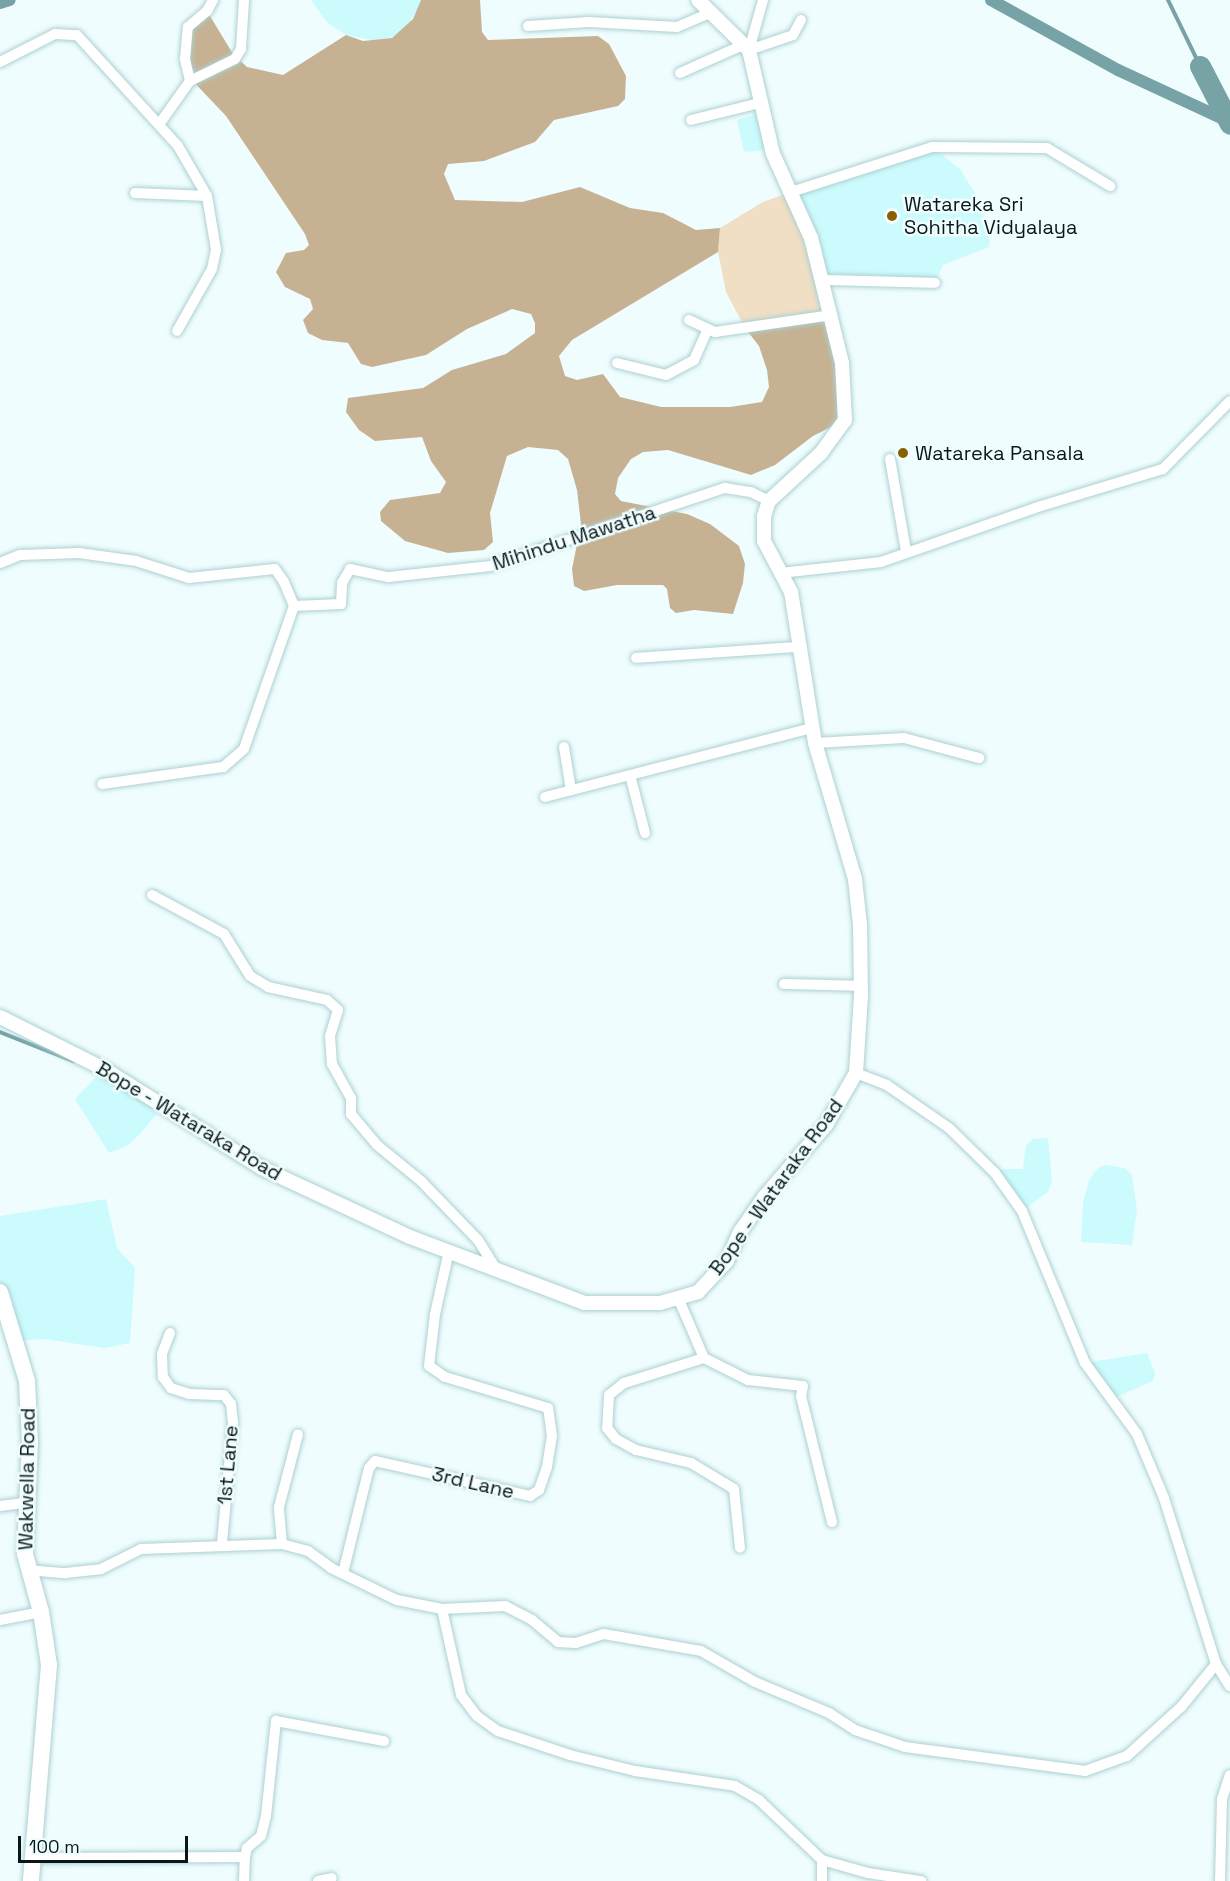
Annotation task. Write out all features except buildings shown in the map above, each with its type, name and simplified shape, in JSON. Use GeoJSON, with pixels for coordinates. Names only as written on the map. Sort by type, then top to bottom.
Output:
{"type":"FeatureCollection","features":[{"type":"Feature","properties":{"kind":"main road","name":"Wakwella Road"},"geometry":{"type":"LineString","coordinates":[[0,1292],[27,1381],[30,1410],[26,1503],[27,1570],[41,1612],[49,1665],[49,1700],[36,1796],[31,1881]]}},
{"type":"Feature","properties":{"kind":"street"},"geometry":{"type":"LineString","coordinates":[[190,81],[185,59],[189,27],[207,11],[213,0]]}},
{"type":"Feature","properties":{"kind":"street"},"geometry":{"type":"LineString","coordinates":[[160,123],[190,81],[235,59],[241,49],[244,0]]}},
{"type":"Feature","properties":{"kind":"street"},"geometry":{"type":"LineString","coordinates":[[698,0],[747,47]]}},
{"type":"Feature","properties":{"kind":"street"},"geometry":{"type":"LineString","coordinates":[[763,0],[747,47],[772,154],[811,238],[823,280],[842,363],[845,420],[821,453],[769,501]]}},
{"type":"Feature","properties":{"kind":"street"},"geometry":{"type":"LineString","coordinates":[[528,26],[589,22],[677,27],[712,12]]}},
{"type":"Feature","properties":{"kind":"street"},"geometry":{"type":"LineString","coordinates":[[680,73],[747,47],[793,34],[801,20]]}},
{"type":"Feature","properties":{"kind":"street"},"geometry":{"type":"LineString","coordinates":[[0,62],[55,34],[76,35],[160,123],[178,146],[207,196],[216,250],[212,269],[177,331]]}},
{"type":"Feature","properties":{"kind":"street"},"geometry":{"type":"LineString","coordinates":[[691,120],[759,103]]}},
{"type":"Feature","properties":{"kind":"street"},"geometry":{"type":"LineString","coordinates":[[790,192],[932,147],[1047,148],[1110,186]]}},
{"type":"Feature","properties":{"kind":"street"},"geometry":{"type":"LineString","coordinates":[[135,193],[207,196]]}},
{"type":"Feature","properties":{"kind":"street"},"geometry":{"type":"LineString","coordinates":[[823,280],[935,283]]}},
{"type":"Feature","properties":{"kind":"street"},"geometry":{"type":"LineString","coordinates":[[689,320],[707,331],[832,315]]}},
{"type":"Feature","properties":{"kind":"street"},"geometry":{"type":"LineString","coordinates":[[617,363],[666,375],[694,360],[707,331]]}},
{"type":"Feature","properties":{"kind":"street"},"geometry":{"type":"LineString","coordinates":[[780,573],[881,562],[906,551],[1163,469],[1230,401]]}},
{"type":"Feature","properties":{"kind":"street"},"geometry":{"type":"LineString","coordinates":[[890,459],[906,551]]}},
{"type":"Feature","properties":{"kind":"street","name":"Mihindu Mawatha"},"geometry":{"type":"LineString","coordinates":[[294,606],[341,604],[342,583],[350,569],[389,577],[490,567],[725,488],[751,492],[769,501]]}},
{"type":"Feature","properties":{"kind":"street","name":"Bope - Wataraka Road"},"geometry":{"type":"LineString","coordinates":[[0,1017],[104,1069],[262,1168],[383,1225],[585,1303],[623,1305],[679,1300],[698,1292],[727,1261],[759,1205],[826,1125],[856,1073],[860,986],[855,879],[815,743],[791,592],[764,542],[764,516],[769,501]]}},
{"type":"Feature","properties":{"kind":"street"},"geometry":{"type":"LineString","coordinates":[[0,563],[20,555],[79,553],[136,561],[189,578],[275,569],[294,606],[244,749],[231,762],[223,767],[102,784]]}},
{"type":"Feature","properties":{"kind":"street"},"geometry":{"type":"LineString","coordinates":[[636,658],[800,647]]}},
{"type":"Feature","properties":{"kind":"street"},"geometry":{"type":"LineString","coordinates":[[545,797],[812,728]]}},
{"type":"Feature","properties":{"kind":"street"},"geometry":{"type":"LineString","coordinates":[[815,743],[904,738],[979,758]]}},
{"type":"Feature","properties":{"kind":"street"},"geometry":{"type":"LineString","coordinates":[[564,747],[571,790]]}},
{"type":"Feature","properties":{"kind":"street"},"geometry":{"type":"LineString","coordinates":[[630,776],[645,833]]}},
{"type":"Feature","properties":{"kind":"street"},"geometry":{"type":"LineString","coordinates":[[152,895],[224,934],[250,976],[268,987],[327,1000],[338,1010],[330,1036],[332,1064],[351,1098],[351,1114],[377,1144],[421,1181],[478,1240],[495,1267]]}},
{"type":"Feature","properties":{"kind":"street"},"geometry":{"type":"LineString","coordinates":[[784,984],[860,986]]}},
{"type":"Feature","properties":{"kind":"street"},"geometry":{"type":"LineString","coordinates":[[856,1073],[887,1085],[949,1128],[995,1173],[1022,1211],[1085,1363],[1137,1434],[1160,1487],[1216,1664],[1230,1686]]}},
{"type":"Feature","properties":{"kind":"street","name":"3rd Lane"},"geometry":{"type":"LineString","coordinates":[[343,1573],[369,1468],[375,1461],[530,1496],[539,1490],[548,1467],[552,1436],[548,1408],[445,1377],[429,1366],[435,1314],[449,1251]]}},
{"type":"Feature","properties":{"kind":"street"},"geometry":{"type":"LineString","coordinates":[[679,1300],[704,1358],[747,1380],[803,1386],[801,1396],[832,1522]]}},
{"type":"Feature","properties":{"kind":"street","name":"1st Lane"},"geometry":{"type":"LineString","coordinates":[[170,1333],[162,1354],[162,1377],[171,1388],[189,1394],[224,1395],[231,1404],[233,1422],[222,1543]]}},
{"type":"Feature","properties":{"kind":"street"},"geometry":{"type":"LineString","coordinates":[[704,1358],[624,1383],[609,1395],[607,1428],[616,1439],[636,1450],[691,1463],[734,1489],[740,1548]]}},
{"type":"Feature","properties":{"kind":"street"},"geometry":{"type":"LineString","coordinates":[[282,1544],[279,1507],[298,1434]]}},
{"type":"Feature","properties":{"kind":"street"},"geometry":{"type":"LineString","coordinates":[[0,1506],[26,1503]]}},
{"type":"Feature","properties":{"kind":"street"},"geometry":{"type":"LineString","coordinates":[[27,1570],[65,1573],[101,1569],[135,1551],[222,1543],[282,1544],[308,1551],[343,1573],[397,1600],[442,1609],[505,1606],[532,1620],[558,1642],[576,1643],[604,1634],[701,1651],[755,1682],[829,1713],[855,1730],[887,1741],[1085,1771],[1127,1756],[1182,1706],[1216,1664]]}},
{"type":"Feature","properties":{"kind":"street"},"geometry":{"type":"LineString","coordinates":[[442,1609],[461,1695],[477,1716],[498,1731],[570,1755],[635,1771],[735,1785],[759,1800],[822,1860],[868,1877],[921,1881]]}},
{"type":"Feature","properties":{"kind":"street"},"geometry":{"type":"LineString","coordinates":[[0,1620],[41,1612]]}},
{"type":"Feature","properties":{"kind":"street"},"geometry":{"type":"LineString","coordinates":[[244,1881],[247,1848],[261,1836],[266,1816],[276,1721],[384,1741]]}},
{"type":"Feature","properties":{"kind":"street"},"geometry":{"type":"LineString","coordinates":[[1220,1881],[1222,1799],[1230,1775]]}},
{"type":"Feature","properties":{"kind":"street"},"geometry":{"type":"LineString","coordinates":[[34,1858],[245,1857]]}},
{"type":"Feature","properties":{"kind":"street"},"geometry":{"type":"LineString","coordinates":[[822,1860],[822,1881]]}},
{"type":"Feature","properties":{"kind":"street"},"geometry":{"type":"LineString","coordinates":[[318,1881],[332,1878]]}},
{"type":"Feature","properties":{"kind":"shaded area"},"geometry":{"type":"Polygon","coordinates":[[[311,0],[421,0],[422,3],[403,32],[380,42],[346,35],[327,22],[311,0]]]}},
{"type":"Feature","properties":{"kind":"shaded area"},"geometry":{"type":"Polygon","coordinates":[[[421,0],[480,0],[482,32],[488,40],[598,36],[609,44],[626,76],[625,99],[618,106],[554,120],[535,142],[484,161],[448,164],[444,174],[455,200],[522,202],[580,187],[630,208],[663,213],[696,230],[720,228],[718,252],[572,340],[559,356],[565,376],[577,380],[603,374],[620,397],[661,407],[730,407],[762,402],[769,387],[767,370],[759,346],[745,328],[832,315],[845,420],[813,436],[775,465],[751,475],[668,450],[643,452],[631,459],[618,478],[615,494],[621,501],[687,514],[710,524],[739,546],[745,564],[743,583],[733,614],[694,610],[676,613],[670,608],[667,589],[663,585],[617,585],[584,591],[574,586],[572,569],[581,524],[577,490],[568,459],[558,450],[528,447],[507,456],[490,513],[493,542],[484,550],[448,553],[405,541],[381,521],[380,512],[390,500],[440,493],[446,482],[431,461],[422,437],[375,441],[359,430],[346,412],[348,398],[423,388],[452,370],[506,354],[535,333],[535,323],[531,314],[512,309],[467,329],[426,355],[372,367],[361,364],[348,343],[322,340],[308,333],[303,320],[313,309],[310,299],[285,287],[276,272],[286,253],[304,250],[309,245],[305,234],[226,116],[190,78],[188,27],[207,11],[233,54],[247,67],[283,75],[346,35],[363,41],[392,38],[413,19],[421,0]]]}},
{"type":"Feature","properties":{"kind":"shaded area"},"geometry":{"type":"Polygon","coordinates":[[[756,114],[766,150],[744,152],[737,120],[756,114]]]}},
{"type":"Feature","properties":{"kind":"shaded area","name":"Watareka Sri Sohitha Vidyalaya"},"geometry":{"type":"Polygon","coordinates":[[[932,147],[960,169],[975,193],[990,233],[989,247],[943,265],[935,283],[823,280],[791,192],[932,147]]]}},
{"type":"Feature","properties":{"kind":"shaded area"},"geometry":{"type":"Polygon","coordinates":[[[791,192],[832,315],[745,328],[726,292],[718,252],[720,228],[763,202],[791,192]]]}},
{"type":"Feature","properties":{"kind":"shaded area"},"geometry":{"type":"Polygon","coordinates":[[[104,1069],[163,1106],[127,1146],[109,1153],[75,1099],[104,1069]]]}},
{"type":"Feature","properties":{"kind":"shaded area"},"geometry":{"type":"Polygon","coordinates":[[[1048,1138],[1052,1182],[1048,1192],[1022,1211],[995,1173],[1002,1169],[1023,1169],[1026,1145],[1033,1139],[1048,1138]]]}},
{"type":"Feature","properties":{"kind":"shaded area"},"geometry":{"type":"Polygon","coordinates":[[[1105,1165],[1125,1168],[1132,1175],[1137,1210],[1132,1245],[1081,1242],[1083,1203],[1089,1180],[1098,1168],[1105,1165]]]}},
{"type":"Feature","properties":{"kind":"shaded area"},"geometry":{"type":"Polygon","coordinates":[[[106,1199],[117,1248],[135,1268],[130,1343],[104,1348],[44,1339],[13,1341],[0,1292],[0,1216],[106,1199]]]}},
{"type":"Feature","properties":{"kind":"shaded area"},"geometry":{"type":"Polygon","coordinates":[[[1147,1353],[1155,1373],[1153,1381],[1109,1400],[1085,1363],[1147,1353]]]}},
{"type":"Feature","properties":{"kind":"waterway"},"geometry":{"type":"LineString","coordinates":[[0,3],[10,0]]}},
{"type":"Feature","properties":{"kind":"waterway"},"geometry":{"type":"LineString","coordinates":[[991,0],[1118,70],[1228,121]]}},
{"type":"Feature","properties":{"kind":"waterway"},"geometry":{"type":"LineString","coordinates":[[1168,0],[1200,66]]}},
{"type":"Feature","properties":{"kind":"waterway"},"geometry":{"type":"LineString","coordinates":[[1200,66],[1230,124]]}},
{"type":"Feature","properties":{"kind":"waterway"},"geometry":{"type":"LineString","coordinates":[[0,1032],[73,1061]]}},
{"type":"Feature","properties":{"kind":"place","name":"Watareka Sri Sohitha Vidyalaya"},"geometry":{"type":"Point","coordinates":[892,216]}},
{"type":"Feature","properties":{"kind":"place","name":"Watareka Pansala"},"geometry":{"type":"Point","coordinates":[903,453]}}]}
